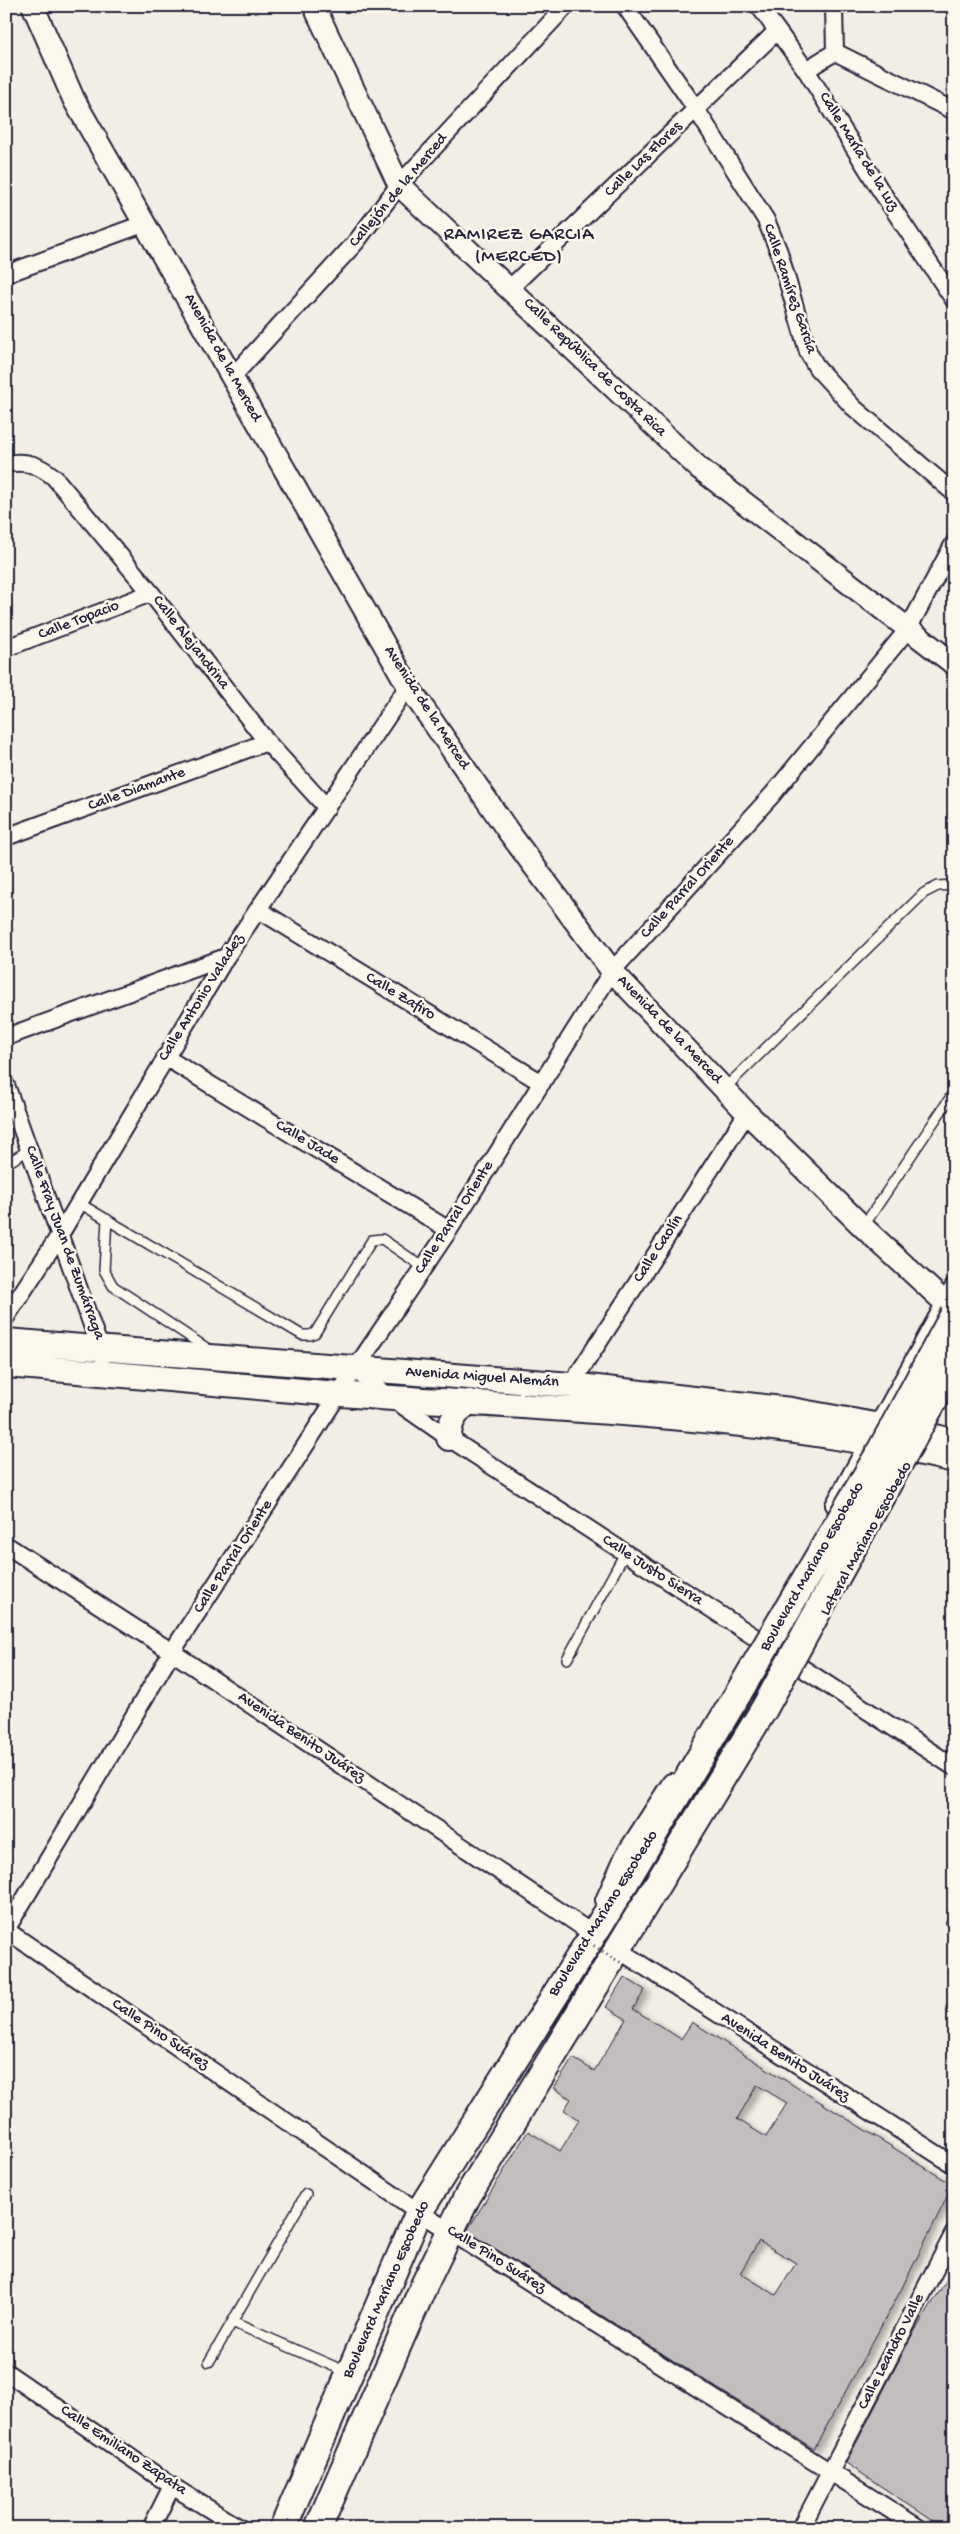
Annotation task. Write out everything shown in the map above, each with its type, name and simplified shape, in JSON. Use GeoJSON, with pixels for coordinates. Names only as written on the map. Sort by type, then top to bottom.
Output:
{"type":"FeatureCollection","features":[{"type":"Feature","properties":{"kind":"main road","name":"Boulevard Mariano Escobedo"},"geometry":{"type":"LineString","coordinates":[[283,2528],[420,2212],[585,1934],[878,1455],[951,1304]]}},
{"type":"Feature","properties":{"kind":"main road","name":"Avenida Miguel Alemán"},"geometry":{"type":"LineString","coordinates":[[6,1341],[223,1358],[386,1390],[469,1402],[756,1427],[822,1435],[872,1435]]}},
{"type":"Feature","properties":{"kind":"main road","name":"Boulevard Mariano Escobedo"},"geometry":{"type":"LineString","coordinates":[[318,2528],[450,2230],[467,2197],[623,1958],[631,1925],[772,1703],[954,1364]]}},
{"type":"Feature","properties":{"kind":"main road","name":"Avenida Miguel Alemán"},"geometry":{"type":"LineString","coordinates":[[6,1365],[107,1372],[574,1392],[791,1410],[872,1435],[920,1443],[954,1442]]}},
{"type":"Feature","properties":{"kind":"main road"},"geometry":{"type":"LineString","coordinates":[[449,1438],[450,1425],[454,1416],[469,1402]]}},
{"type":"Feature","properties":{"kind":"main road","name":"Avenida Miguel Alemán"},"geometry":{"type":"LineString","coordinates":[[920,1443],[954,1460]]}},
{"type":"Feature","properties":{"kind":"street","name":"Avenida de la Merced"},"geometry":{"type":"LineString","coordinates":[[33,6],[74,100],[146,222],[408,686],[508,831],[612,971],[747,1113],[863,1227],[951,1304]]}},
{"type":"Feature","properties":{"kind":"street","name":"Calle República de Costa Rica"},"geometry":{"type":"LineString","coordinates":[[314,6],[399,186],[510,288],[699,468],[954,664]]}},
{"type":"Feature","properties":{"kind":"street","name":"Callejón de la Merced"},"geometry":{"type":"LineString","coordinates":[[233,376],[356,242],[399,186],[566,6]]}},
{"type":"Feature","properties":{"kind":"street","name":"Calle Ramírez García"},"geometry":{"type":"LineString","coordinates":[[625,6],[696,109],[766,220],[779,252],[808,352],[817,368],[854,408],[954,493]]}},
{"type":"Feature","properties":{"kind":"street","name":"Calle María de la Luz"},"geometry":{"type":"LineString","coordinates":[[759,6],[806,70],[878,188],[954,300]]}},
{"type":"Feature","properties":{"kind":"street"},"geometry":{"type":"LineString","coordinates":[[834,6],[835,52]]}},
{"type":"Feature","properties":{"kind":"street","name":"Calle Las Flores"},"geometry":{"type":"LineString","coordinates":[[510,288],[777,31]]}},
{"type":"Feature","properties":{"kind":"street"},"geometry":{"type":"LineString","coordinates":[[806,70],[835,52]]}},
{"type":"Feature","properties":{"kind":"street"},"geometry":{"type":"LineString","coordinates":[[835,52],[954,111]]}},
{"type":"Feature","properties":{"kind":"street"},"geometry":{"type":"LineString","coordinates":[[6,274],[146,222]]}},
{"type":"Feature","properties":{"kind":"street","name":"Calle Alejandrina"},"geometry":{"type":"LineString","coordinates":[[6,464],[30,463],[41,467],[54,477],[151,593],[267,742],[327,808]]}},
{"type":"Feature","properties":{"kind":"street","name":"Calle Parral Oriente"},"geometry":{"type":"LineString","coordinates":[[6,1930],[172,1652],[347,1381],[449,1230],[612,971],[772,795],[908,629],[954,543]]}},
{"type":"Feature","properties":{"kind":"street","name":"Calle Topacio"},"geometry":{"type":"LineString","coordinates":[[6,648],[151,593]]}},
{"type":"Feature","properties":{"kind":"street","name":"Calle Antonio Valadez"},"geometry":{"type":"LineString","coordinates":[[6,1317],[61,1233],[226,958],[408,686]]}},
{"type":"Feature","properties":{"kind":"street","name":"Calle Diamante"},"geometry":{"type":"LineString","coordinates":[[6,837],[267,742]]}},
{"type":"Feature","properties":{"kind":"street","name":"Calle Zafiro"},"geometry":{"type":"LineString","coordinates":[[259,910],[542,1083]]}},
{"type":"Feature","properties":{"kind":"street"},"geometry":{"type":"LineString","coordinates":[[6,1037],[226,958]]}},
{"type":"Feature","properties":{"kind":"street","name":"Calle Jade"},"geometry":{"type":"LineString","coordinates":[[165,1057],[449,1230]]}},
{"type":"Feature","properties":{"kind":"street","name":"Calle Fray Juan de Zumárraga"},"geometry":{"type":"LineString","coordinates":[[6,1086],[102,1349],[107,1372]]}},
{"type":"Feature","properties":{"kind":"street","name":"Calle Caolín"},"geometry":{"type":"LineString","coordinates":[[574,1392],[747,1113]]}},
{"type":"Feature","properties":{"kind":"street"},"geometry":{"type":"LineString","coordinates":[[740,1682],[758,1640],[872,1435],[951,1304]]}},
{"type":"Feature","properties":{"kind":"street","name":"Lateral Mariano Escobedo"},"geometry":{"type":"LineString","coordinates":[[772,1703],[796,1665],[954,1381]]}},
{"type":"Feature","properties":{"kind":"street","name":"Calle Justo Sierra"},"geometry":{"type":"LineString","coordinates":[[386,1390],[449,1438],[954,1767]]}},
{"type":"Feature","properties":{"kind":"street","name":"Avenida Benito Juárez"},"geometry":{"type":"LineString","coordinates":[[6,1545],[172,1652],[585,1934]]}},
{"type":"Feature","properties":{"kind":"street"},"geometry":{"type":"LineString","coordinates":[[740,1682],[768,1675],[778,1687],[772,1703]]}},
{"type":"Feature","properties":{"kind":"street","name":"Calle Pino Suárez"},"geometry":{"type":"LineString","coordinates":[[6,1930],[420,2212],[919,2528]]}},
{"type":"Feature","properties":{"kind":"street","name":"Avenida Benito Juárez"},"geometry":{"type":"LineString","coordinates":[[623,1958],[954,2166]]}},
{"type":"Feature","properties":{"kind":"street","name":"Calle Leandro Valle"},"geometry":{"type":"LineString","coordinates":[[801,2528],[954,2232]]}},
{"type":"Feature","properties":{"kind":"street","name":"Calle Emiliano Zapata"},"geometry":{"type":"LineString","coordinates":[[6,2372],[172,2486],[240,2528]]}},
{"type":"Feature","properties":{"kind":"street"},"geometry":{"type":"LineString","coordinates":[[152,2528],[172,2486]]}},
{"type":"Feature","properties":{"kind":"lane"},"geometry":{"type":"LineString","coordinates":[[725,1088],[924,893],[938,886],[954,885]]}},
{"type":"Feature","properties":{"kind":"lane"},"geometry":{"type":"LineString","coordinates":[[863,1227],[954,1092]]}},
{"type":"Feature","properties":{"kind":"lane"},"geometry":{"type":"LineString","coordinates":[[6,1164],[30,1148]]}},
{"type":"Feature","properties":{"kind":"lane"},"geometry":{"type":"LineString","coordinates":[[79,1203],[302,1334],[315,1333],[372,1240],[382,1239],[423,1267]]}},
{"type":"Feature","properties":{"kind":"lane"},"geometry":{"type":"LineString","coordinates":[[107,1219],[104,1270],[113,1286],[223,1358]]}},
{"type":"Feature","properties":{"kind":"lane"},"geometry":{"type":"LineString","coordinates":[[920,1443],[954,1452]]}},
{"type":"Feature","properties":{"kind":"lane"},"geometry":{"type":"LineString","coordinates":[[567,1659],[625,1553]]}},
{"type":"Feature","properties":{"kind":"lane"},"geometry":{"type":"LineString","coordinates":[[209,2362],[306,2194]]}},
{"type":"Feature","properties":{"kind":"lane"},"geometry":{"type":"LineString","coordinates":[[232,2322],[349,2373]]}},
{"type":"Feature","properties":{"kind":"path"},"geometry":{"type":"LineString","coordinates":[[585,1934],[623,1958]]}},
{"type":"Feature","properties":{"kind":"building"},"geometry":{"type":"Polygon","coordinates":[[[624,1977],[645,1990],[633,2009],[681,2039],[692,2022],[953,2185],[901,2290],[814,2449],[467,2231],[528,2131],[560,2151],[579,2120],[564,2110],[571,2099],[554,2088],[573,2058],[594,2071],[626,2019],[606,2007],[624,1977]],[[757,2085],[737,2119],[766,2137],[787,2103],[757,2085]],[[759,2241],[740,2273],[776,2295],[796,2263],[759,2241]]]}},
{"type":"Feature","properties":{"kind":"building"},"geometry":{"type":"Polygon","coordinates":[[[954,2268],[954,2528],[944,2528],[846,2463],[911,2337],[954,2268]]]}},
{"type":"Feature","properties":{"kind":"district","name":"RAMIREZ GARCIA (MERCED)"},"geometry":{"type":"Point","coordinates":[519,246]}}]}
